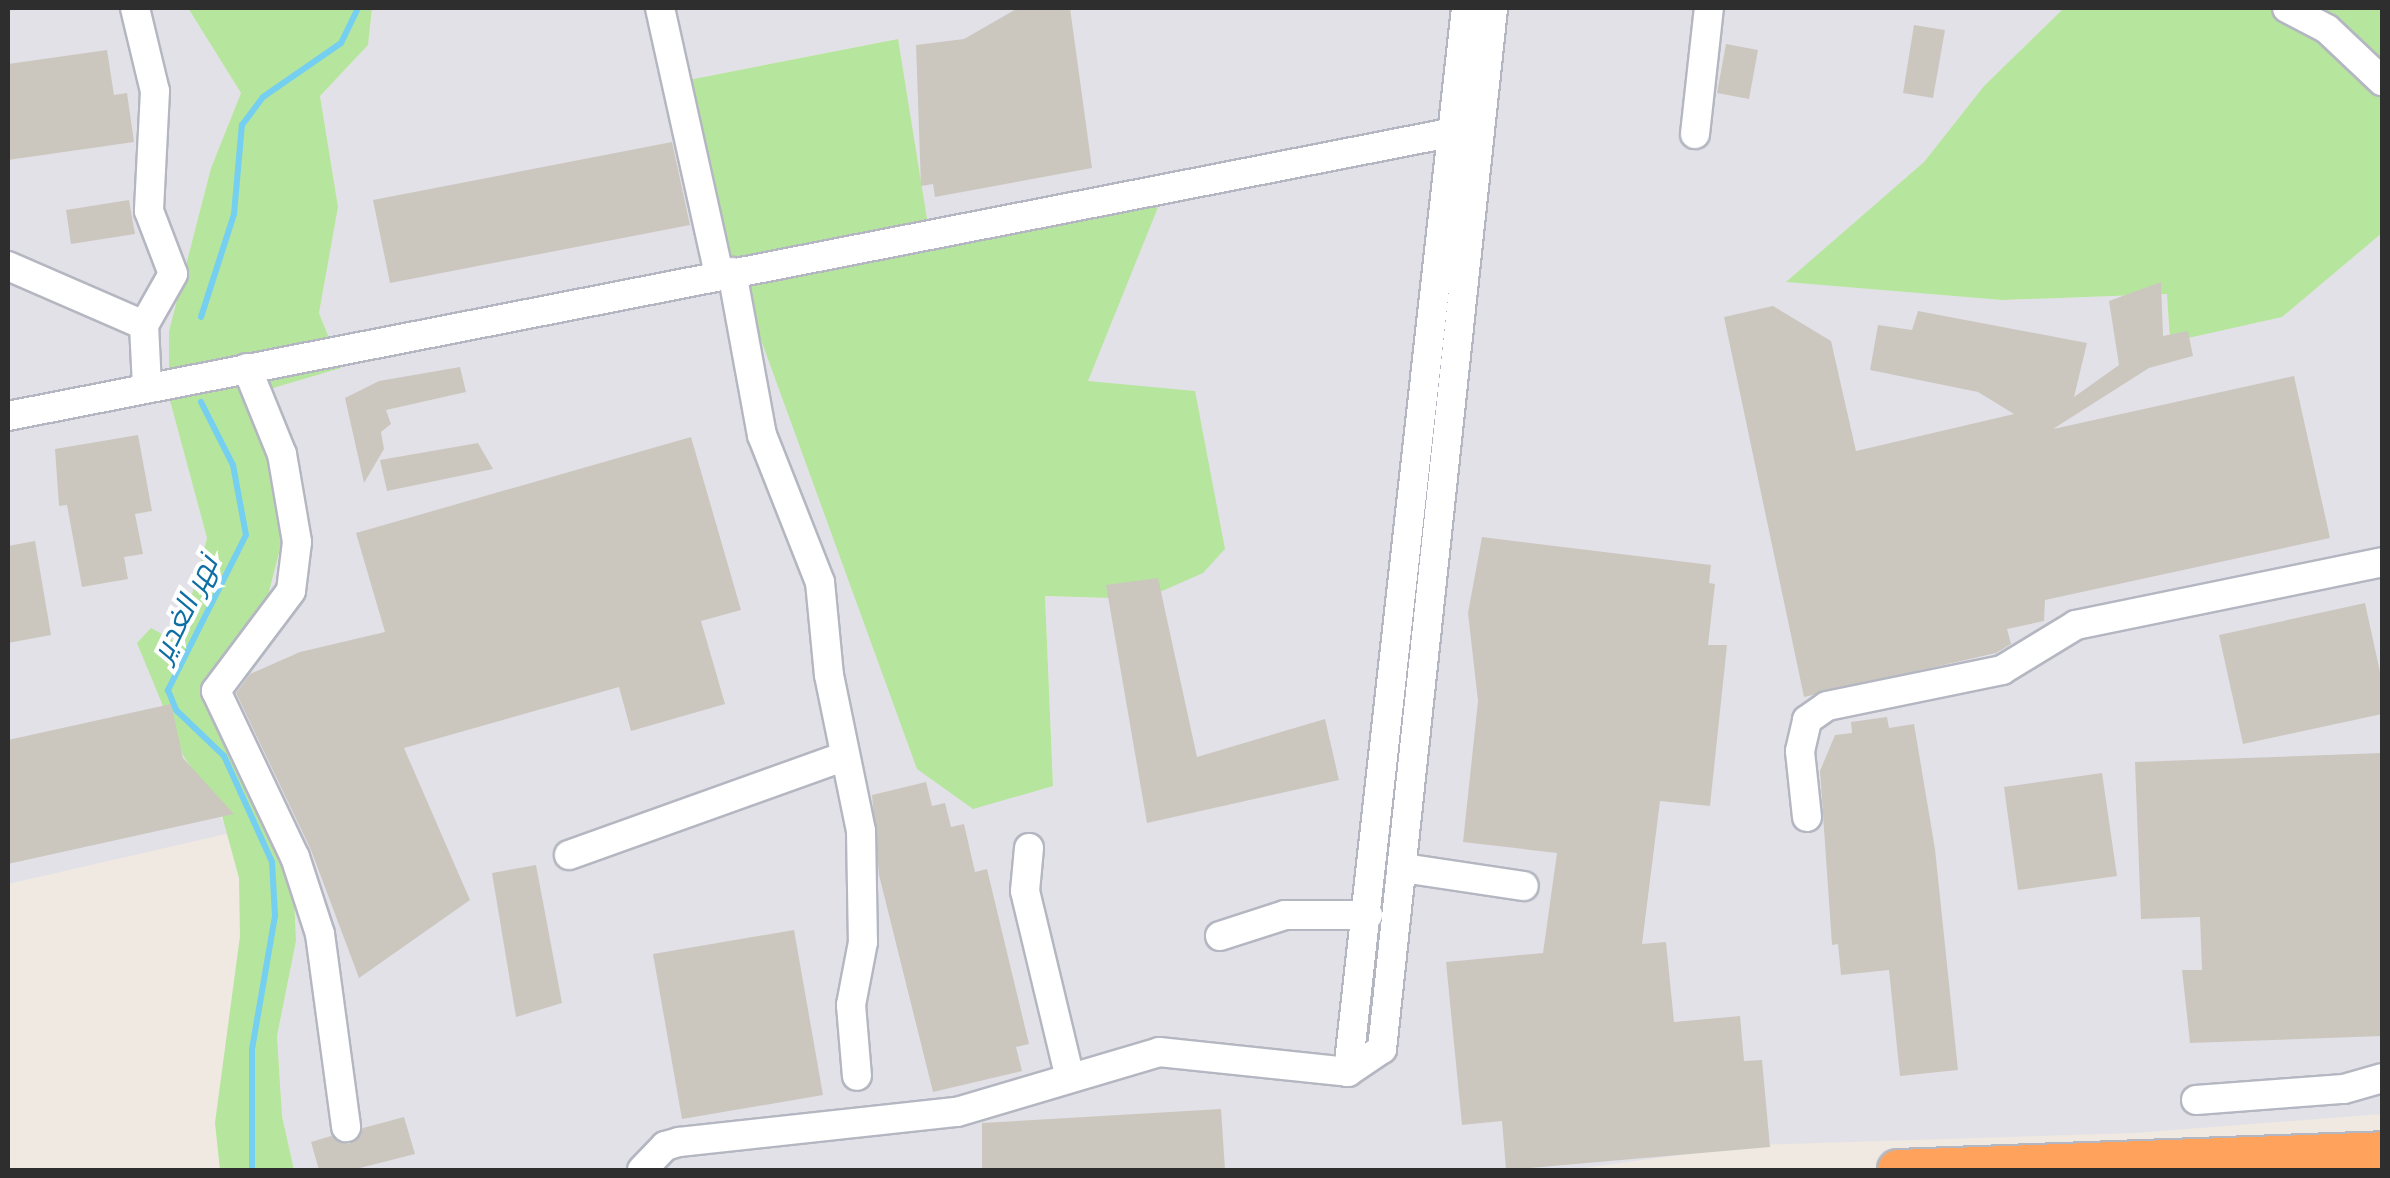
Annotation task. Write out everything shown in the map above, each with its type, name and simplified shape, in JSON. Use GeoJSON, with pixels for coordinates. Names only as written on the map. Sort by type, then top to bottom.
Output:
{"type":"FeatureCollection","features":[{"type":"Feature","properties":{"kind":"highway"},"geometry":{"type":"LineString","coordinates":[[1898,1170],[2382,1152]]}},
{"type":"Feature","properties":{"kind":"street"},"geometry":{"type":"LineString","coordinates":[[135,8],[155,92],[150,211],[173,274],[144,325],[148,387]]}},
{"type":"Feature","properties":{"kind":"street"},"geometry":{"type":"LineString","coordinates":[[660,8],[762,435],[820,582],[861,831],[863,942],[851,1005],[857,1076]]}},
{"type":"Feature","properties":{"kind":"street"},"geometry":{"type":"LineString","coordinates":[[1348,1072],[1466,8]]}},
{"type":"Feature","properties":{"kind":"street"},"geometry":{"type":"LineString","coordinates":[[642,1170],[665,1146],[679,1142],[958,1112],[1069,1074],[1159,1052],[1348,1072],[1382,1049],[1493,8]]}},
{"type":"Feature","properties":{"kind":"street"},"geometry":{"type":"LineString","coordinates":[[1695,134],[1709,8]]}},
{"type":"Feature","properties":{"kind":"street"},"geometry":{"type":"LineString","coordinates":[[2287,8],[2327,29],[2382,81]]}},
{"type":"Feature","properties":{"kind":"street"},"geometry":{"type":"LineString","coordinates":[[8,416],[1480,127]]}},
{"type":"Feature","properties":{"kind":"street"},"geometry":{"type":"LineString","coordinates":[[8,266],[144,325]]}},
{"type":"Feature","properties":{"kind":"street"},"geometry":{"type":"LineString","coordinates":[[246,368],[282,454],[297,542],[291,591],[216,690],[294,857],[320,934],[346,1127]]}},
{"type":"Feature","properties":{"kind":"street"},"geometry":{"type":"LineString","coordinates":[[1411,506],[1440,511]]}},
{"type":"Feature","properties":{"kind":"street"},"geometry":{"type":"LineString","coordinates":[[1807,817],[1800,751],[1806,720],[1827,706],[2002,670],[2076,625],[2382,562]]}},
{"type":"Feature","properties":{"kind":"street"},"geometry":{"type":"LineString","coordinates":[[569,855],[846,756]]}},
{"type":"Feature","properties":{"kind":"street"},"geometry":{"type":"LineString","coordinates":[[1376,843],[1402,869]]}},
{"type":"Feature","properties":{"kind":"street"},"geometry":{"type":"LineString","coordinates":[[1029,848],[1025,892],[1069,1074]]}},
{"type":"Feature","properties":{"kind":"street"},"geometry":{"type":"LineString","coordinates":[[1371,884],[1402,869],[1524,886]]}},
{"type":"Feature","properties":{"kind":"street"},"geometry":{"type":"LineString","coordinates":[[1220,936],[1285,915],[1368,916]]}},
{"type":"Feature","properties":{"kind":"street"},"geometry":{"type":"LineString","coordinates":[[2196,1100],[2344,1089],[2382,1078]]}},
{"type":"Feature","properties":{"kind":"shaded area"},"geometry":{"type":"Polygon","coordinates":[[[8,8],[188,8],[241,93],[211,168],[169,331],[169,397],[207,538],[179,643],[184,757],[230,833],[8,884],[8,8]]]}},
{"type":"Feature","properties":{"kind":"shaded area"},"geometry":{"type":"Polygon","coordinates":[[[372,8],[2064,8],[1984,86],[1924,162],[1787,282],[2002,300],[2168,294],[2169,341],[2282,317],[2382,233],[2382,1114],[2135,1133],[1753,1145],[1569,1170],[294,1170],[282,1116],[277,1036],[296,941],[293,874],[218,693],[264,611],[280,549],[283,523],[262,391],[341,368],[319,313],[338,207],[320,96],[368,45],[372,8]],[[897,39],[668,84],[1053,785],[1045,596],[1144,599],[1088,381],[928,225],[897,39]]]}},
{"type":"Feature","properties":{"kind":"green space"},"geometry":{"type":"Polygon","coordinates":[[[188,8],[372,8],[368,45],[320,96],[338,207],[319,313],[341,368],[263,391],[283,522],[280,549],[264,611],[219,693],[293,874],[296,941],[277,1036],[282,1116],[294,1170],[220,1170],[215,1123],[240,936],[239,878],[221,812],[184,757],[137,643],[151,628],[179,643],[207,538],[169,397],[169,331],[211,168],[241,93],[188,8]]]}},
{"type":"Feature","properties":{"kind":"green space"},"geometry":{"type":"Polygon","coordinates":[[[2064,8],[2382,8],[2382,233],[2282,317],[2170,342],[2167,294],[2002,300],[1786,282],[1924,162],[1984,86],[2064,8]]]}},
{"type":"Feature","properties":{"kind":"green space"},"geometry":{"type":"Polygon","coordinates":[[[898,39],[928,225],[1169,180],[1088,381],[1195,391],[1225,549],[1203,573],[1144,599],[1045,596],[1053,786],[973,809],[917,769],[668,84],[898,39]]]}},
{"type":"Feature","properties":{"kind":"building"},"geometry":{"type":"Polygon","coordinates":[[[1018,8],[1070,8],[1092,168],[935,197],[933,184],[921,186],[916,45],[964,39],[1018,8]]]}},
{"type":"Feature","properties":{"kind":"building"},"geometry":{"type":"Polygon","coordinates":[[[1914,25],[1945,30],[1933,98],[1903,93],[1914,25]]]}},
{"type":"Feature","properties":{"kind":"building"},"geometry":{"type":"Polygon","coordinates":[[[1726,44],[1758,50],[1749,99],[1717,93],[1726,44]]]}},
{"type":"Feature","properties":{"kind":"building"},"geometry":{"type":"Polygon","coordinates":[[[107,50],[114,95],[127,93],[134,142],[8,160],[8,64],[107,50]]]}},
{"type":"Feature","properties":{"kind":"building"},"geometry":{"type":"Polygon","coordinates":[[[672,142],[690,225],[390,283],[373,200],[672,142]]]}},
{"type":"Feature","properties":{"kind":"building"},"geometry":{"type":"Polygon","coordinates":[[[129,200],[135,234],[71,244],[66,210],[129,200]]]}},
{"type":"Feature","properties":{"kind":"building"},"geometry":{"type":"Polygon","coordinates":[[[2161,282],[2163,336],[2188,331],[2193,356],[2149,368],[2053,429],[2294,376],[2330,538],[2045,600],[2044,621],[2007,629],[2011,644],[1996,653],[1804,697],[1724,317],[1773,306],[1831,341],[1856,451],[2014,414],[1978,392],[1870,370],[1878,325],[1912,330],[1918,311],[2087,343],[2074,397],[2119,365],[2109,301],[2161,282]]]}},
{"type":"Feature","properties":{"kind":"building"},"geometry":{"type":"Polygon","coordinates":[[[460,367],[466,392],[386,410],[391,424],[381,432],[384,449],[364,483],[345,398],[379,381],[460,367]]]}},
{"type":"Feature","properties":{"kind":"building"},"geometry":{"type":"Polygon","coordinates":[[[138,435],[152,511],[135,514],[143,554],[124,557],[128,579],[82,587],[67,505],[59,506],[55,449],[138,435]]]}},
{"type":"Feature","properties":{"kind":"building"},"geometry":{"type":"Polygon","coordinates":[[[691,437],[741,610],[701,621],[725,704],[631,731],[619,687],[404,748],[470,900],[359,978],[311,850],[236,693],[250,674],[300,652],[385,632],[356,533],[691,437]]]}},
{"type":"Feature","properties":{"kind":"building"},"geometry":{"type":"Polygon","coordinates":[[[478,443],[493,469],[387,491],[380,460],[478,443]]]}},
{"type":"Feature","properties":{"kind":"building"},"geometry":{"type":"Polygon","coordinates":[[[1482,537],[1711,565],[1709,583],[1715,584],[1708,645],[1727,645],[1710,806],[1660,801],[1642,944],[1666,942],[1674,1022],[1740,1016],[1744,1061],[1762,1060],[1770,1147],[1506,1170],[1502,1121],[1462,1125],[1446,962],[1543,953],[1557,853],[1463,842],[1478,701],[1468,613],[1482,537]]]}},
{"type":"Feature","properties":{"kind":"building"},"geometry":{"type":"Polygon","coordinates":[[[35,541],[51,635],[8,643],[8,546],[35,541]]]}},
{"type":"Feature","properties":{"kind":"building"},"geometry":{"type":"Polygon","coordinates":[[[1158,578],[1197,757],[1325,719],[1339,780],[1147,823],[1106,585],[1158,578]]]}},
{"type":"Feature","properties":{"kind":"building"},"geometry":{"type":"Polygon","coordinates":[[[2365,603],[2382,681],[2382,714],[2243,744],[2219,635],[2365,603]]]}},
{"type":"Feature","properties":{"kind":"building"},"geometry":{"type":"Polygon","coordinates":[[[171,704],[183,758],[234,814],[8,864],[8,740],[171,704]]]}},
{"type":"Feature","properties":{"kind":"building"},"geometry":{"type":"Polygon","coordinates":[[[1887,717],[1889,728],[1914,724],[1935,849],[1958,1070],[1900,1076],[1889,970],[1841,975],[1838,944],[1832,945],[1820,771],[1835,735],[1852,733],[1851,722],[1887,717]]]}},
{"type":"Feature","properties":{"kind":"building"},"geometry":{"type":"Polygon","coordinates":[[[2382,753],[2382,1036],[2190,1043],[2182,970],[2202,970],[2200,917],[2141,919],[2135,762],[2382,753]]]}},
{"type":"Feature","properties":{"kind":"building"},"geometry":{"type":"Polygon","coordinates":[[[2102,773],[2117,876],[2018,890],[2004,787],[2102,773]]]}},
{"type":"Feature","properties":{"kind":"building"},"geometry":{"type":"Polygon","coordinates":[[[926,782],[932,806],[945,803],[951,827],[964,824],[975,872],[987,869],[1029,1044],[1016,1047],[1022,1071],[933,1092],[879,875],[872,795],[926,782]]]}},
{"type":"Feature","properties":{"kind":"building"},"geometry":{"type":"Polygon","coordinates":[[[536,865],[562,1003],[516,1017],[492,873],[536,865]]]}},
{"type":"Feature","properties":{"kind":"building"},"geometry":{"type":"Polygon","coordinates":[[[794,930],[823,1095],[682,1119],[653,954],[794,930]]]}},
{"type":"Feature","properties":{"kind":"building"},"geometry":{"type":"Polygon","coordinates":[[[1221,1109],[1225,1170],[982,1170],[982,1123],[1221,1109]]]}},
{"type":"Feature","properties":{"kind":"building"},"geometry":{"type":"Polygon","coordinates":[[[404,1117],[415,1154],[352,1170],[319,1170],[311,1142],[331,1136],[349,1144],[363,1128],[404,1117]]]}},
{"type":"Feature","properties":{"kind":"waterway","name":"نهر الغدير"},"geometry":{"type":"LineString","coordinates":[[201,317],[234,214],[242,125],[263,97],[341,43],[358,8]]}},
{"type":"Feature","properties":{"kind":"waterway","name":"نهر الغدير"},"geometry":{"type":"LineString","coordinates":[[201,402],[233,465],[246,535],[168,690],[176,710],[224,756],[272,862],[275,916],[252,1049],[252,1170]]}}]}
